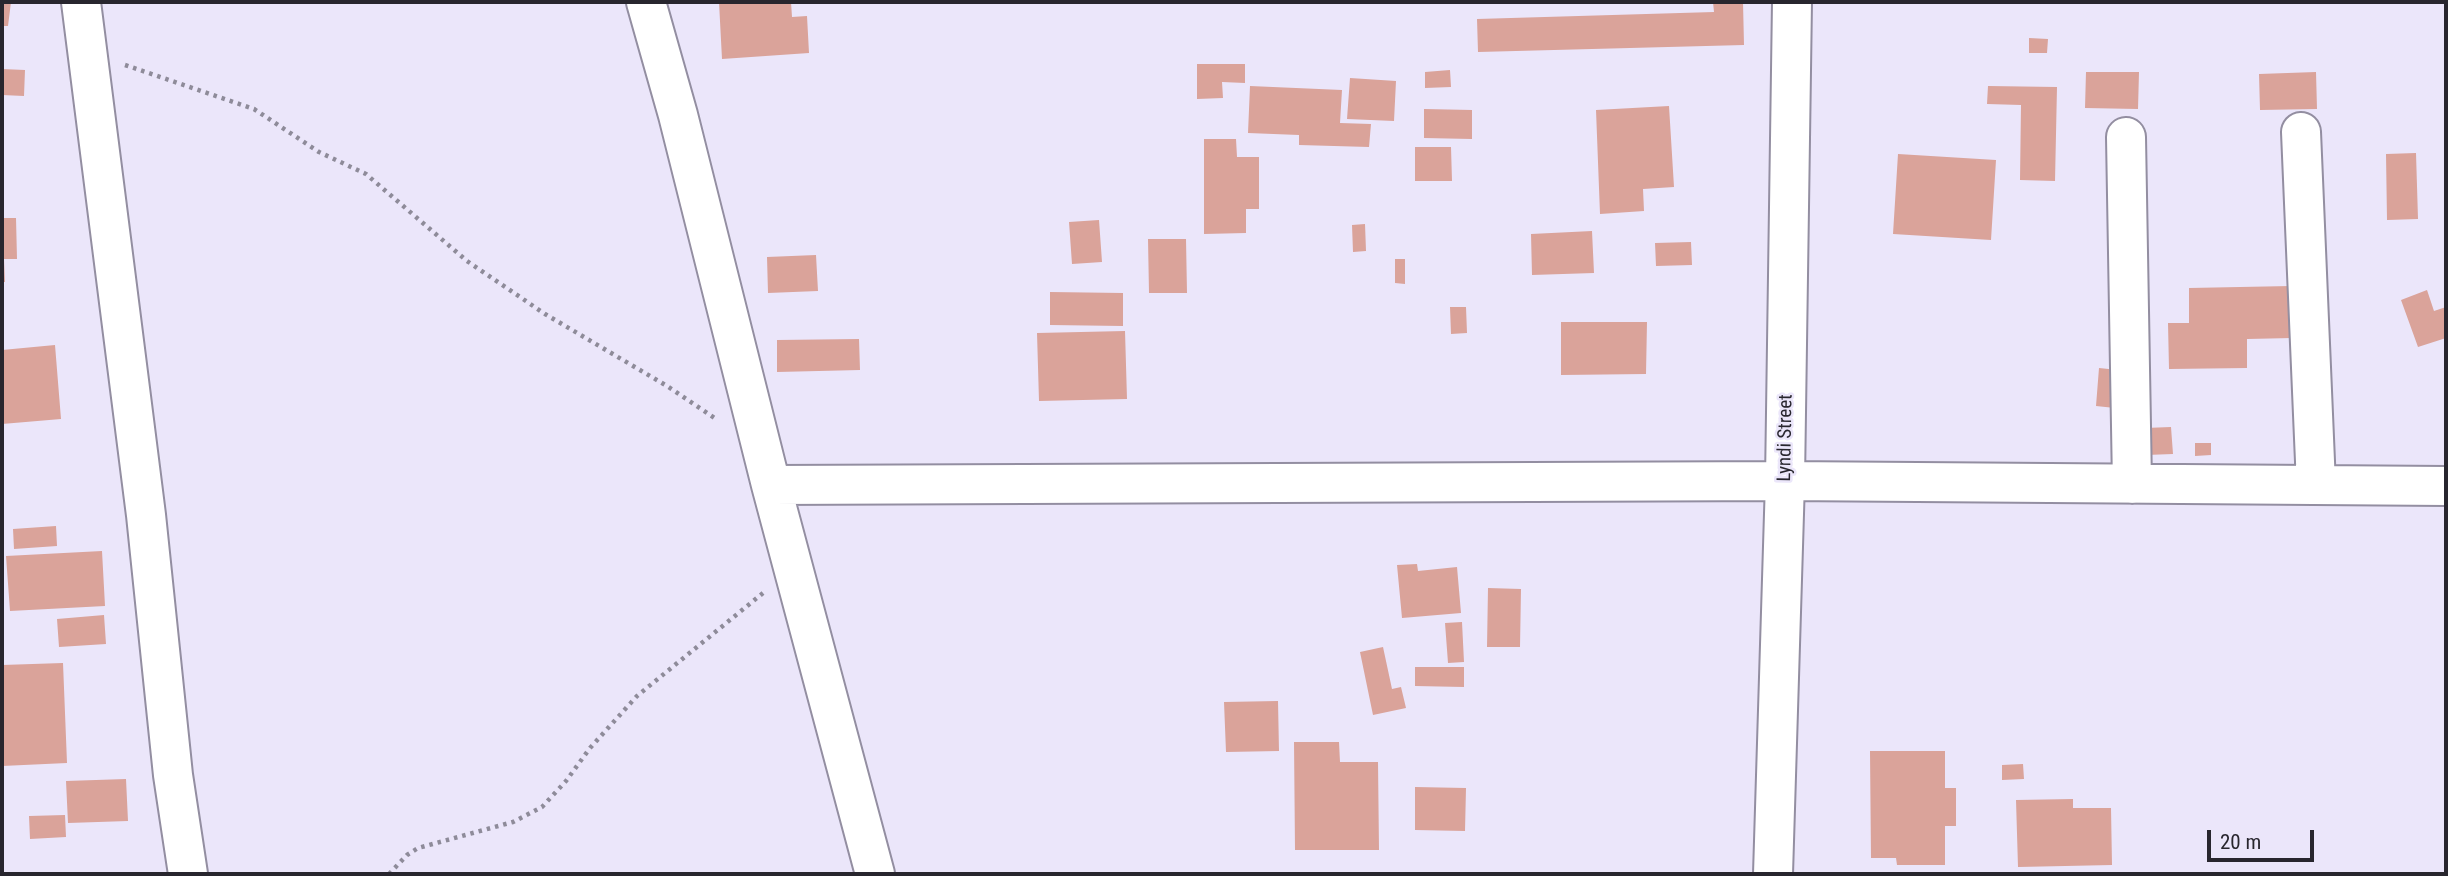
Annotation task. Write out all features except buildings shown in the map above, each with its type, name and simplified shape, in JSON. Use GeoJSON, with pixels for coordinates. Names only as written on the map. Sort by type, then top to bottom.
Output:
{"type":"FeatureCollection","features":[{"type":"Feature","properties":{"kind":"street"},"geometry":{"type":"LineString","coordinates":[[81,2],[144,502],[173,775],[188,874]]}},
{"type":"Feature","properties":{"kind":"street"},"geometry":{"type":"LineString","coordinates":[[646,2],[678,115],[771,485],[875,874]]}},
{"type":"Feature","properties":{"kind":"street","name":"Lyndi Street"},"geometry":{"type":"LineString","coordinates":[[1773,874],[1785,481],[1792,2]]}},
{"type":"Feature","properties":{"kind":"street"},"geometry":{"type":"LineString","coordinates":[[2301,132],[2316,485]]}},
{"type":"Feature","properties":{"kind":"street"},"geometry":{"type":"LineString","coordinates":[[2126,136],[2132,484]]}},
{"type":"Feature","properties":{"kind":"street"},"geometry":{"type":"LineString","coordinates":[[771,485],[1785,481],[2446,486]]}},
{"type":"Feature","properties":{"kind":"path"},"geometry":{"type":"LineString","coordinates":[[88,52],[268,116],[319,152],[354,167],[377,181],[424,226],[467,261],[545,314],[762,446]]}},
{"type":"Feature","properties":{"kind":"path"},"geometry":{"type":"LineString","coordinates":[[389,874],[407,855],[418,848],[513,822],[542,807],[637,696],[793,568]]}}]}
